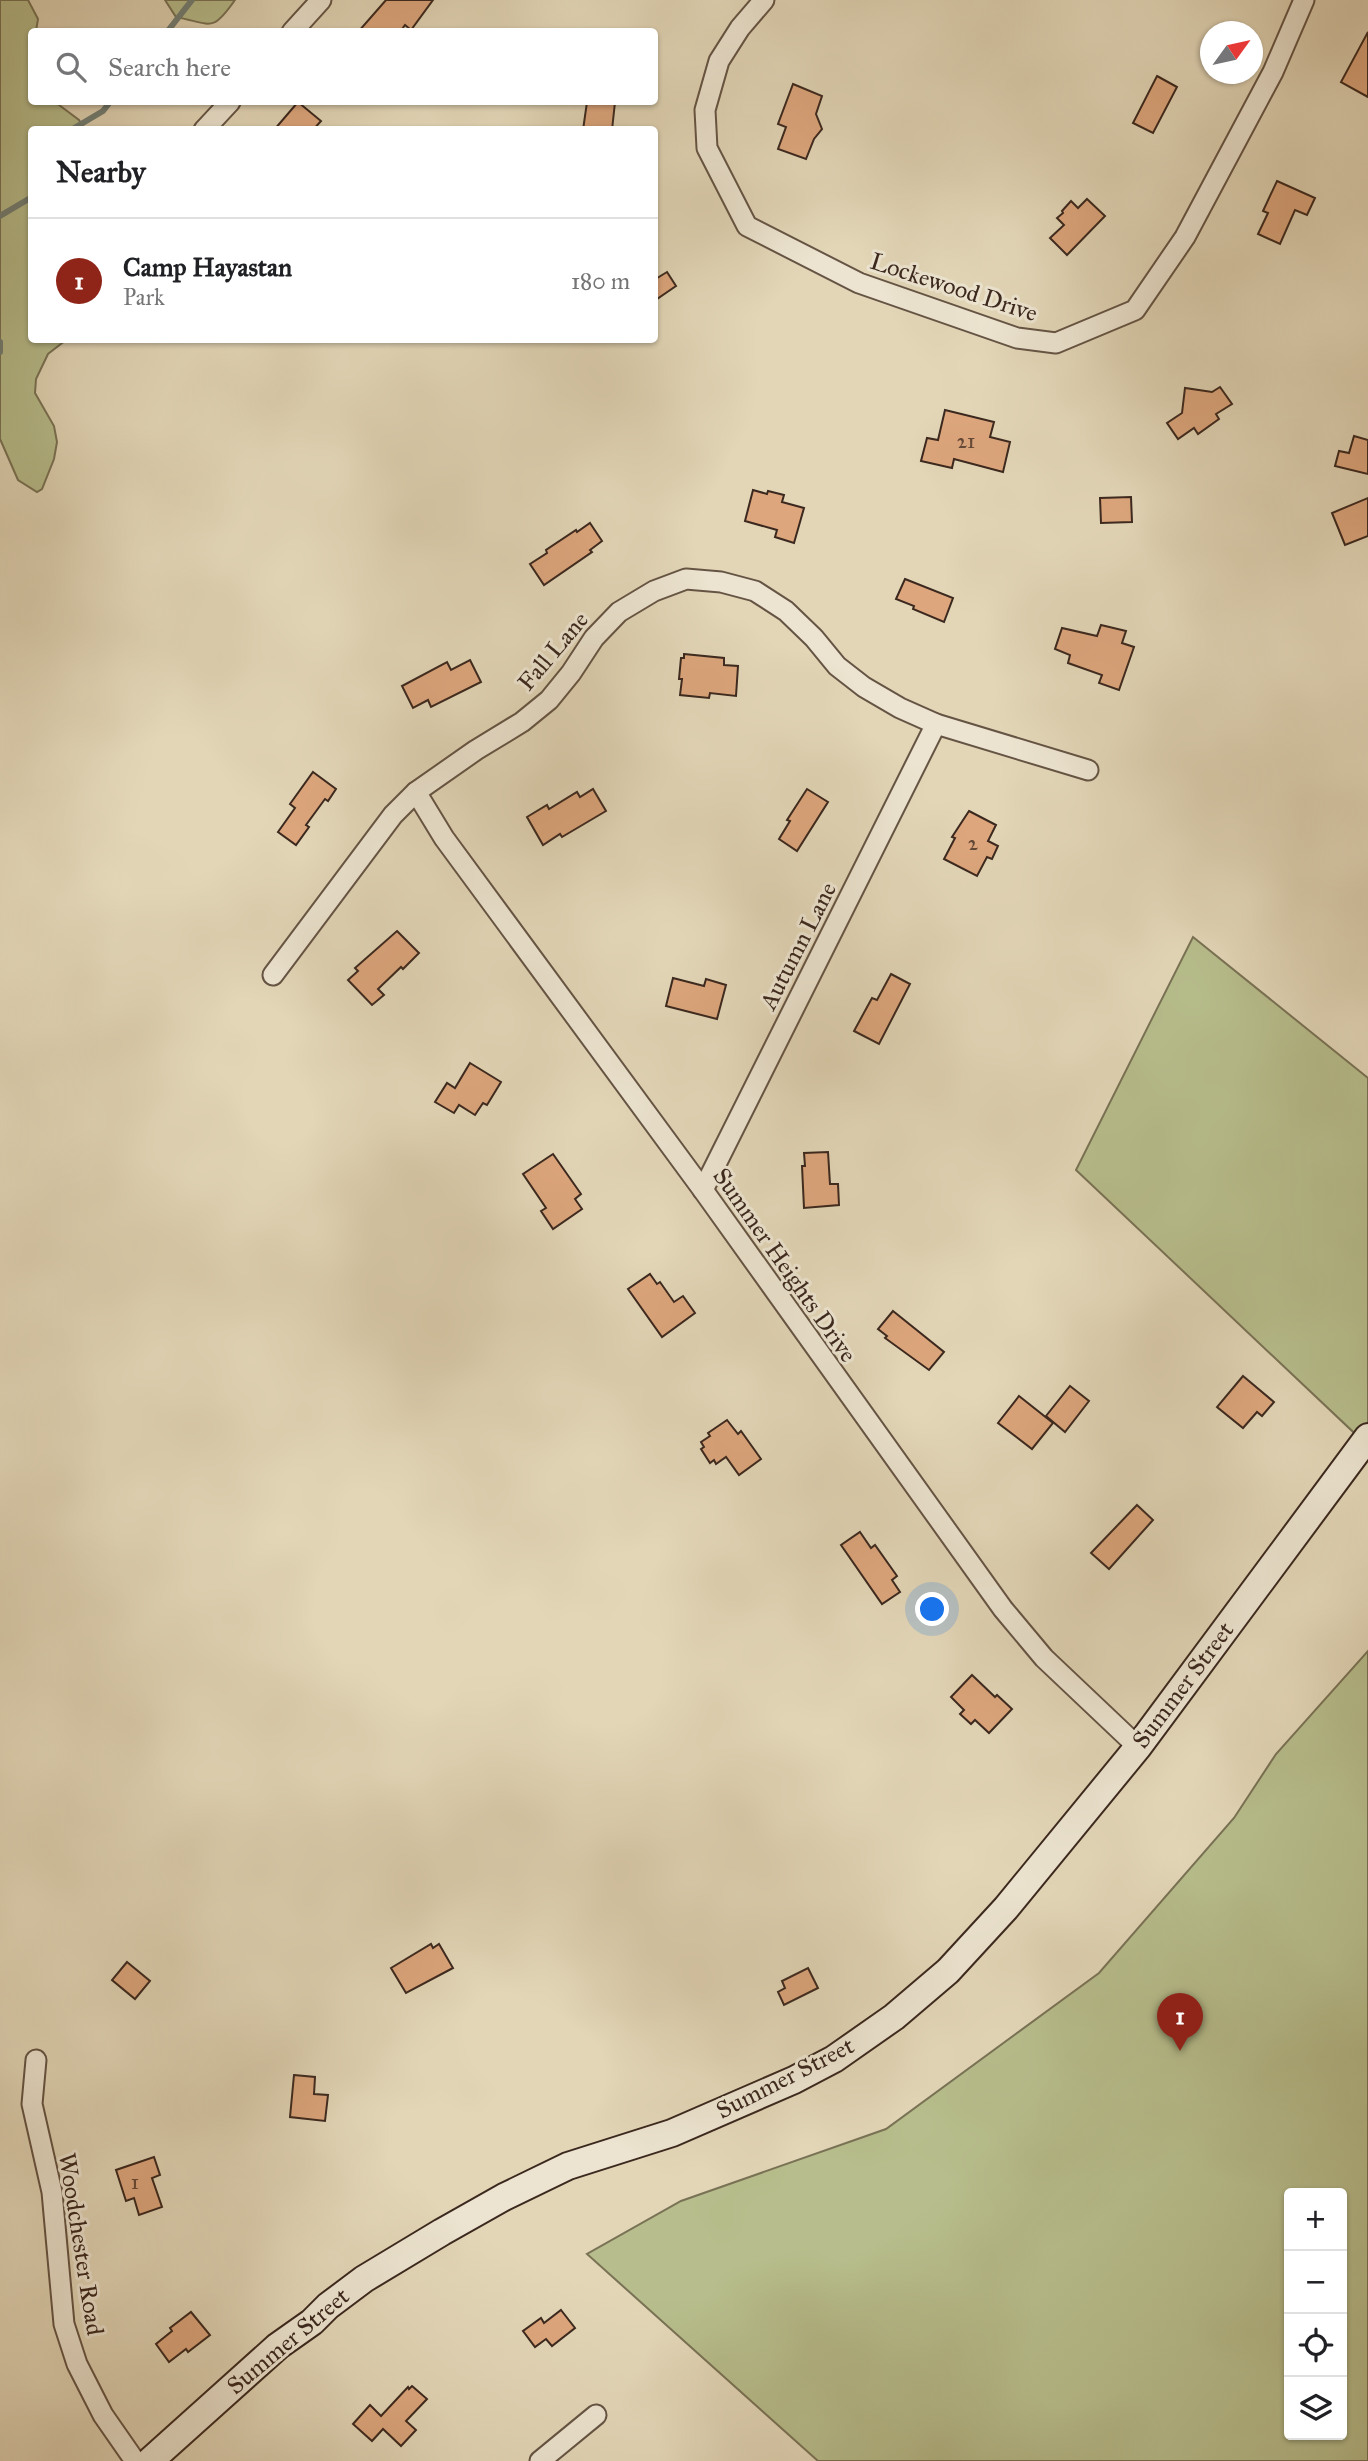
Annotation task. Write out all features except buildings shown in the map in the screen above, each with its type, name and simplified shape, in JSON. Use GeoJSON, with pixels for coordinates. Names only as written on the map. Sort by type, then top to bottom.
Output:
{"type":"FeatureCollection","features":[{"type":"Feature","properties":{"kind":"main road","name":"Summer Street"},"geometry":{"type":"LineString","coordinates":[[150,2461],[278,2346],[312,2322],[328,2306],[364,2279],[442,2232],[504,2197],[568,2166],[672,2133],[794,2080],[834,2059],[894,2017],[948,1971],[1006,1908],[1138,1746],[1368,1437]]}},
{"type":"Feature","properties":{"kind":"street"},"geometry":{"type":"LineString","coordinates":[[296,28],[321,0]]}},
{"type":"Feature","properties":{"kind":"street","name":"Lockewood Drive"},"geometry":{"type":"LineString","coordinates":[[764,0],[740,28],[719,61],[705,110],[708,148],[747,226],[859,284],[1017,338],[1056,344],[1135,310],[1185,237],[1273,72],[1304,0]]}},
{"type":"Feature","properties":{"kind":"street"},"geometry":{"type":"LineString","coordinates":[[208,126],[227,105]]}},
{"type":"Feature","properties":{"kind":"street","name":"Fall Lane"},"geometry":{"type":"LineString","coordinates":[[272,975],[393,815],[415,792],[475,750],[522,722],[549,700],[594,638],[619,612],[654,591],[686,579],[721,582],[755,591],[786,611],[814,638],[837,666],[864,687],[900,708],[936,724],[1088,770]]}},
{"type":"Feature","properties":{"kind":"street","name":"Autumn Lane"},"geometry":{"type":"LineString","coordinates":[[703,1190],[936,724]]}},
{"type":"Feature","properties":{"kind":"street","name":"Summer Heights Drive"},"geometry":{"type":"LineString","coordinates":[[415,792],[444,838],[703,1190],[1003,1609],[1044,1658],[1138,1746]]}},
{"type":"Feature","properties":{"kind":"street","name":"Woodchester Road"},"geometry":{"type":"LineString","coordinates":[[36,2060],[32,2104],[51,2192],[64,2324],[77,2364],[103,2415],[135,2461]]}},
{"type":"Feature","properties":{"kind":"street"},"geometry":{"type":"LineString","coordinates":[[540,2461],[596,2415]]}},
{"type":"Feature","properties":{"kind":"green space"},"geometry":{"type":"Polygon","coordinates":[[[0,0],[28,0],[38,19],[36,28],[28,28],[28,105],[59,105],[79,120],[82,126],[28,126],[28,343],[62,343],[48,354],[36,379],[35,393],[54,426],[57,442],[54,459],[42,489],[37,492],[18,480],[0,439],[0,0]]]}},
{"type":"Feature","properties":{"kind":"green space"},"geometry":{"type":"Polygon","coordinates":[[[165,0],[235,0],[216,22],[204,23],[176,17],[165,0]]]}},
{"type":"Feature","properties":{"kind":"green space"},"geometry":{"type":"Polygon","coordinates":[[[1193,937],[1368,1078],[1368,1446],[1076,1170],[1193,937]]]}},
{"type":"Feature","properties":{"kind":"green space"},"geometry":{"type":"Polygon","coordinates":[[[1368,1651],[1368,2461],[818,2461],[587,2254],[681,2201],[886,2129],[1099,1973],[1234,1818],[1276,1754],[1368,1651]]]}},
{"type":"Feature","properties":{"kind":"waterway"},"geometry":{"type":"LineString","coordinates":[[170,28],[192,0]]}},
{"type":"Feature","properties":{"kind":"waterway"},"geometry":{"type":"LineString","coordinates":[[78,126],[103,111],[108,105]]}},
{"type":"Feature","properties":{"kind":"waterway"},"geometry":{"type":"LineString","coordinates":[[0,216],[28,199]]}},
{"type":"Feature","properties":{"kind":"waterway"},"geometry":{"type":"LineString","coordinates":[[0,342],[0,352]]}},
{"type":"Feature","properties":{"kind":"place","name":"Camp Hayastan"},"geometry":{"type":"Point","coordinates":[1180,2051]}}]}
